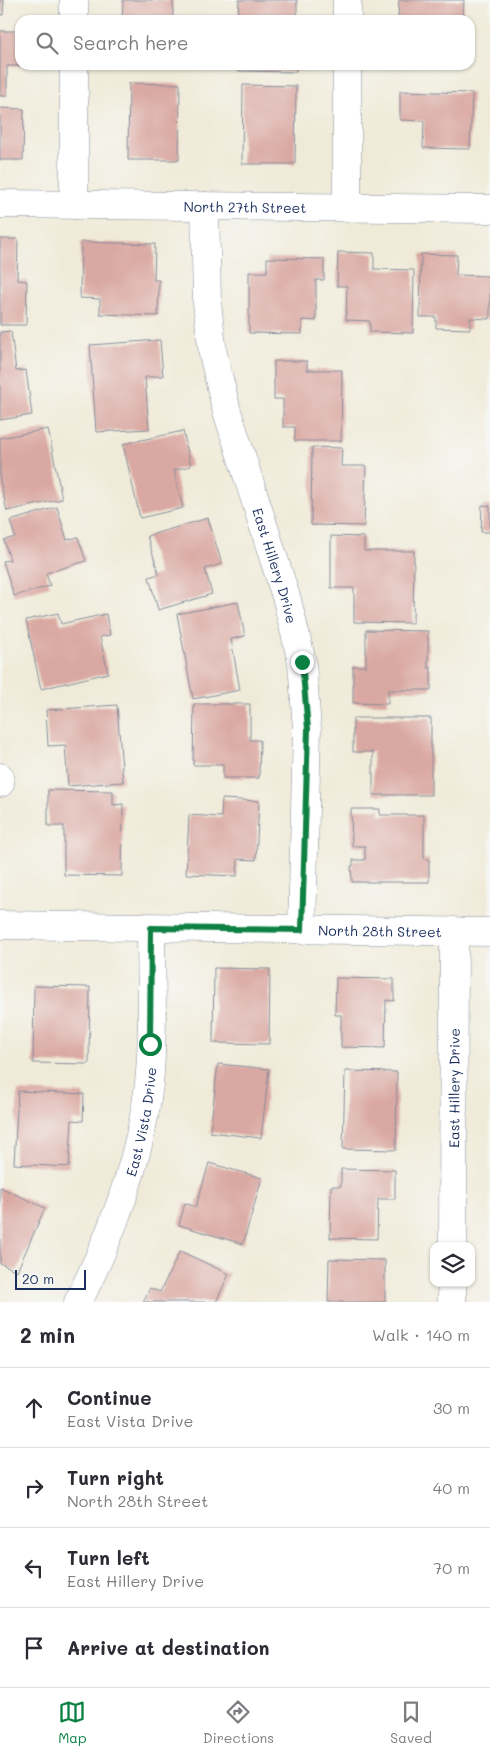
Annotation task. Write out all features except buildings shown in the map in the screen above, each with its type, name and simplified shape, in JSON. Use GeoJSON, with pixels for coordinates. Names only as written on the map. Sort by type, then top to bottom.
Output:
{"type":"FeatureCollection","features":[{"type":"Feature","properties":{"kind":"street"},"geometry":{"type":"LineString","coordinates":[[74,0],[74,15]]}},
{"type":"Feature","properties":{"kind":"street"},"geometry":{"type":"LineString","coordinates":[[347,0],[347,15]]}},
{"type":"Feature","properties":{"kind":"street"},"geometry":{"type":"LineString","coordinates":[[74,70],[74,205]]}},
{"type":"Feature","properties":{"kind":"street"},"geometry":{"type":"LineString","coordinates":[[347,70],[347,208]]}},
{"type":"Feature","properties":{"kind":"street","name":"North 27th Street"},"geometry":{"type":"LineString","coordinates":[[0,204],[490,209]]}},
{"type":"Feature","properties":{"kind":"street","name":"East Hillery Drive"},"geometry":{"type":"LineString","coordinates":[[205,206],[207,303],[213,354],[226,408],[287,600],[302,662],[308,729],[302,930]]}},
{"type":"Feature","properties":{"kind":"street"},"geometry":{"type":"LineString","coordinates":[[0,777],[0,783]]}},
{"type":"Feature","properties":{"kind":"street","name":"North 28th Street"},"geometry":{"type":"LineString","coordinates":[[0,925],[490,932]]}},
{"type":"Feature","properties":{"kind":"street","name":"East Vista Drive"},"geometry":{"type":"LineString","coordinates":[[78,1302],[117,1218],[130,1178],[143,1124],[149,1083],[151,928]]}},
{"type":"Feature","properties":{"kind":"street","name":"East Hillery Drive"},"geometry":{"type":"LineString","coordinates":[[453,1242],[454,931]]}},
{"type":"Feature","properties":{"kind":"street"},"geometry":{"type":"LineString","coordinates":[[452,1287],[452,1302]]}},
{"type":"Feature","properties":{"kind":"route"},"geometry":{"type":"LineString","coordinates":[[150,1044],[151,928],[302,930],[308,729],[302,662]]}}]}
